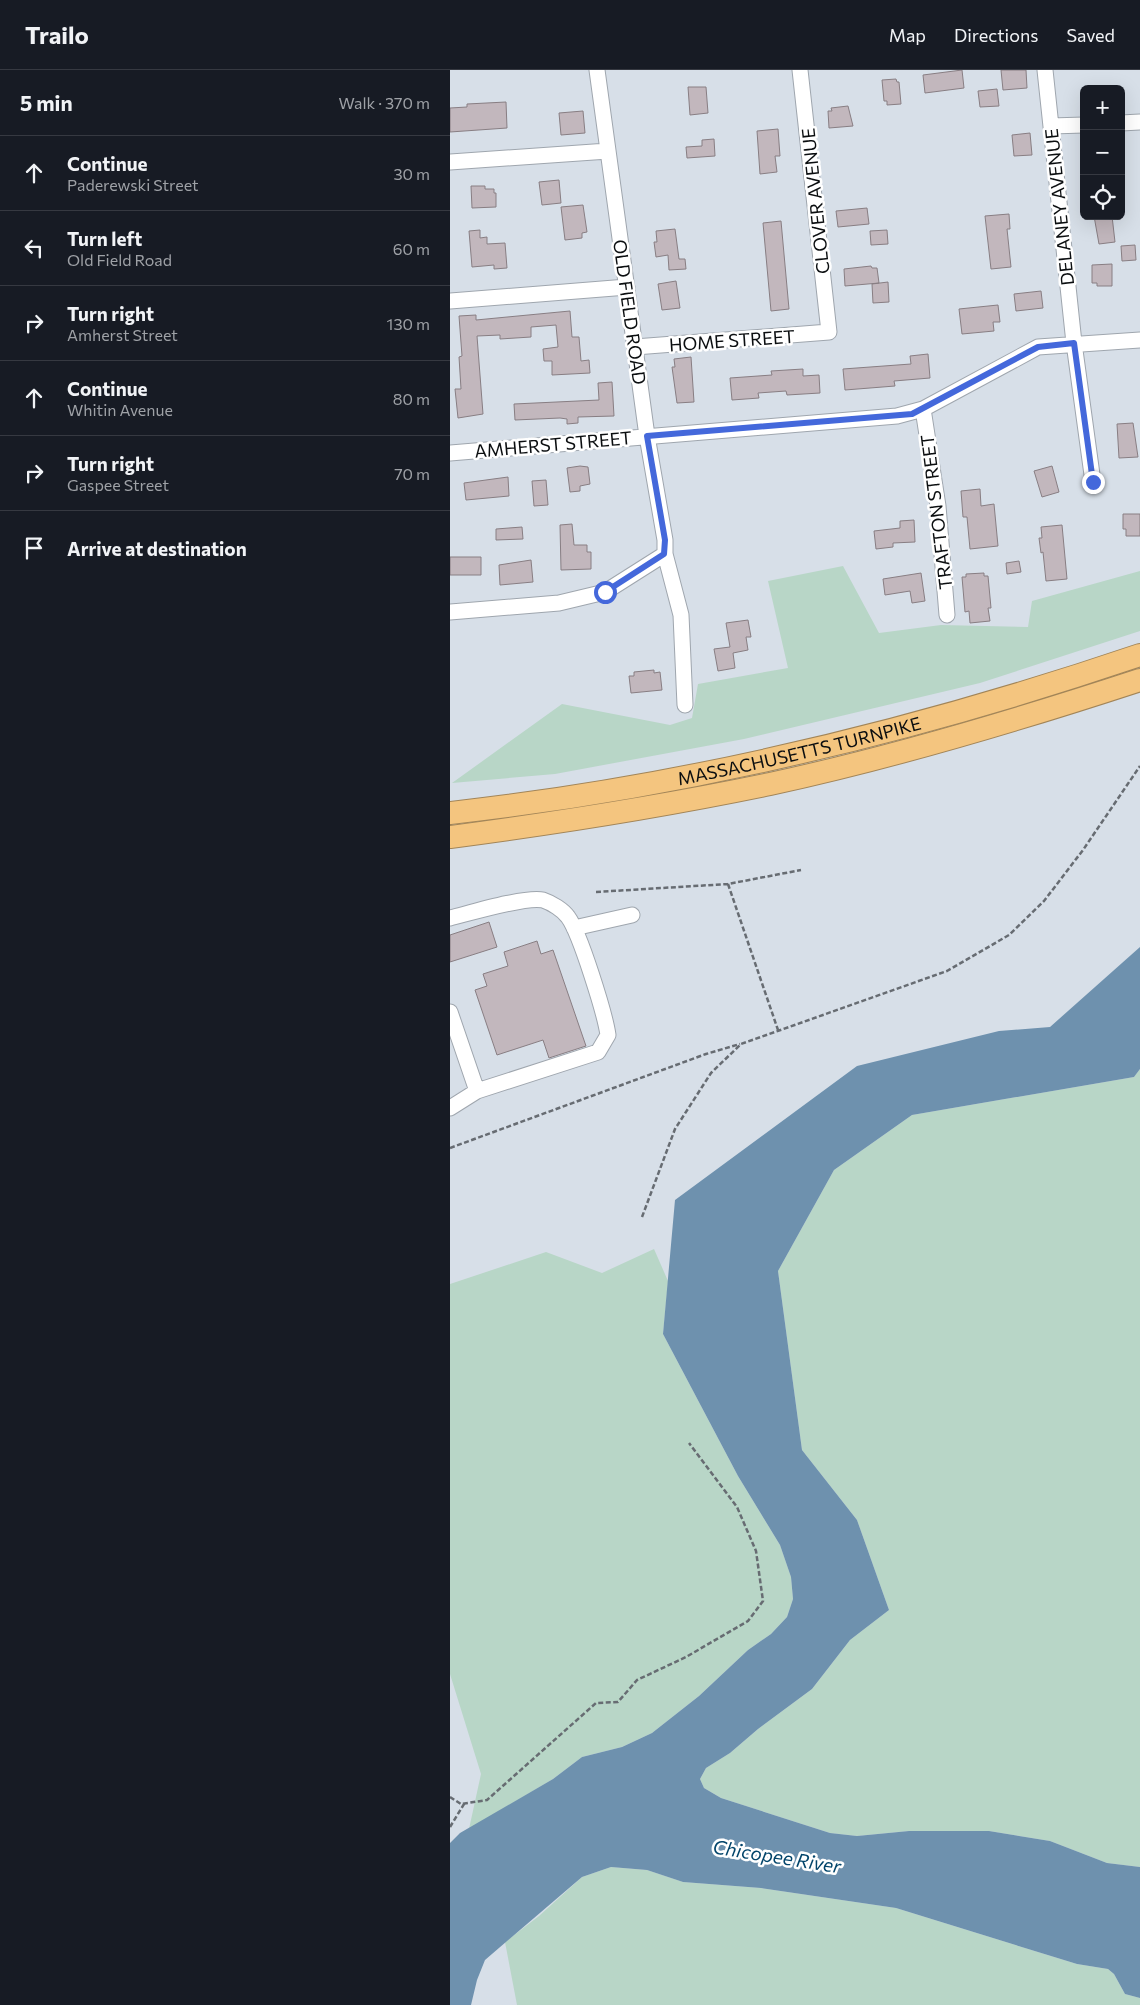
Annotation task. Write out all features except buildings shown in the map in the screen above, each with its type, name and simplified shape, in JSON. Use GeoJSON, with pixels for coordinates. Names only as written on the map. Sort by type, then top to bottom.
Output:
{"type":"FeatureCollection","features":[{"type":"Feature","properties":{"kind":"highway","name":"MASSACHUSETTS TURNPIKE"},"geometry":{"type":"LineString","coordinates":[[450,813],[620,788],[788,755],[962,711],[1140,656]]}},
{"type":"Feature","properties":{"kind":"highway","name":"MASSACHUSETTS TURNPIKE"},"geometry":{"type":"LineString","coordinates":[[450,837],[654,807],[770,784],[861,762],[1026,717],[1140,680]]}},
{"type":"Feature","properties":{"kind":"street","name":"OLD FIELD ROAD"},"geometry":{"type":"LineString","coordinates":[[597,70],[647,436],[665,540],[664,554],[681,615],[685,705]]}},
{"type":"Feature","properties":{"kind":"street","name":"CLOVER AVENUE"},"geometry":{"type":"LineString","coordinates":[[800,70],[830,332]]}},
{"type":"Feature","properties":{"kind":"street","name":"DELANEY AVENUE"},"geometry":{"type":"LineString","coordinates":[[1045,70],[1074,343],[1093,482]]}},
{"type":"Feature","properties":{"kind":"street"},"geometry":{"type":"LineString","coordinates":[[1125,123],[1140,122]]}},
{"type":"Feature","properties":{"kind":"street"},"geometry":{"type":"LineString","coordinates":[[1051,126],[1080,125]]}},
{"type":"Feature","properties":{"kind":"street"},"geometry":{"type":"LineString","coordinates":[[450,162],[608,151]]}},
{"type":"Feature","properties":{"kind":"street"},"geometry":{"type":"LineString","coordinates":[[450,301],[627,287]]}},
{"type":"Feature","properties":{"kind":"street","name":"HOME STREET"},"geometry":{"type":"LineString","coordinates":[[635,347],[830,332]]}},
{"type":"Feature","properties":{"kind":"street","name":"AMHERST STREET"},"geometry":{"type":"LineString","coordinates":[[450,453],[897,416],[923,409],[1038,347],[1074,343],[1140,340]]}},
{"type":"Feature","properties":{"kind":"street","name":"TRAFTON STREET"},"geometry":{"type":"LineString","coordinates":[[923,409],[938,506],[947,615]]}},
{"type":"Feature","properties":{"kind":"street"},"geometry":{"type":"LineString","coordinates":[[450,612],[559,603],[605,592],[664,554]]}},
{"type":"Feature","properties":{"kind":"street"},"geometry":{"type":"LineString","coordinates":[[450,918],[527,900],[542,900],[554,905],[568,916],[574,928],[608,1030],[607,1041],[598,1052],[477,1092],[450,1108]]}},
{"type":"Feature","properties":{"kind":"street"},"geometry":{"type":"LineString","coordinates":[[574,928],[632,915]]}},
{"type":"Feature","properties":{"kind":"street"},"geometry":{"type":"LineString","coordinates":[[450,1012],[477,1092]]}},
{"type":"Feature","properties":{"kind":"path"},"geometry":{"type":"LineString","coordinates":[[450,1148],[706,1054],[741,1044],[947,971],[1009,935],[1044,901],[1083,850],[1140,766]]}},
{"type":"Feature","properties":{"kind":"path"},"geometry":{"type":"LineString","coordinates":[[596,892],[728,884],[801,870]]}},
{"type":"Feature","properties":{"kind":"path"},"geometry":{"type":"LineString","coordinates":[[728,884],[778,1030]]}},
{"type":"Feature","properties":{"kind":"path"},"geometry":{"type":"LineString","coordinates":[[642,1217],[676,1129],[711,1073],[741,1044]]}},
{"type":"Feature","properties":{"kind":"path"},"geometry":{"type":"LineString","coordinates":[[450,1797],[464,1804],[487,1800],[596,1703],[618,1702],[637,1680],[686,1657],[748,1621],[763,1601],[756,1551],[737,1507],[689,1443]]}},
{"type":"Feature","properties":{"kind":"path"},"geometry":{"type":"LineString","coordinates":[[450,1827],[464,1804]]}},
{"type":"Feature","properties":{"kind":"green space"},"geometry":{"type":"Polygon","coordinates":[[[843,566],[879,633],[941,625],[1028,627],[1032,601],[1140,571],[1140,631],[980,683],[744,739],[555,774],[452,783],[562,704],[670,725],[692,718],[698,684],[788,668],[768,581],[843,566]]]}},
{"type":"Feature","properties":{"kind":"green space"},"geometry":{"type":"Polygon","coordinates":[[[1140,1069],[1140,1867],[1107,1863],[1050,1841],[989,1831],[909,1831],[857,1836],[830,1833],[721,1798],[704,1788],[700,1779],[706,1768],[730,1753],[758,1729],[812,1689],[850,1640],[889,1610],[857,1520],[802,1450],[778,1271],[834,1170],[912,1115],[1134,1077],[1140,1069]]]}},
{"type":"Feature","properties":{"kind":"green space"},"geometry":{"type":"Polygon","coordinates":[[[654,1249],[668,1281],[663,1334],[738,1476],[780,1545],[791,1577],[793,1599],[787,1617],[771,1634],[748,1650],[699,1696],[652,1733],[622,1747],[582,1757],[553,1779],[469,1829],[481,1774],[450,1674],[450,1284],[546,1252],[602,1273],[654,1249]]]}},
{"type":"Feature","properties":{"kind":"green space"},"geometry":{"type":"Polygon","coordinates":[[[611,1867],[647,1870],[683,1882],[761,1888],[896,1908],[1077,1964],[1108,1969],[1114,1974],[1125,1994],[1140,1998],[1140,2005],[517,2005],[505,1942],[539,1916],[582,1877],[611,1867]]]}},
{"type":"Feature","properties":{"kind":"water","name":"Chicopee River"},"geometry":{"type":"Polygon","coordinates":[[[1140,947],[1140,1069],[1134,1077],[912,1115],[834,1170],[778,1271],[802,1450],[857,1520],[889,1610],[850,1640],[812,1689],[758,1729],[730,1753],[706,1768],[700,1779],[704,1788],[721,1798],[830,1833],[857,1836],[909,1831],[989,1831],[1050,1841],[1107,1863],[1140,1867],[1140,1998],[1125,1994],[1114,1974],[1108,1969],[1077,1964],[896,1908],[761,1888],[683,1882],[647,1870],[611,1867],[582,1877],[485,1960],[477,1980],[471,2005],[450,2005],[450,1843],[460,1833],[553,1779],[582,1757],[622,1747],[652,1733],[699,1696],[748,1650],[771,1634],[787,1617],[793,1599],[791,1577],[780,1545],[738,1476],[663,1334],[675,1200],[857,1066],[999,1031],[1050,1027],[1140,947]]]}},
{"type":"Feature","properties":{"kind":"route"},"geometry":{"type":"LineString","coordinates":[[605,592],[644,569],[664,554],[665,540],[647,436],[912,414],[1038,347],[1074,343],[1093,482]]}}]}
